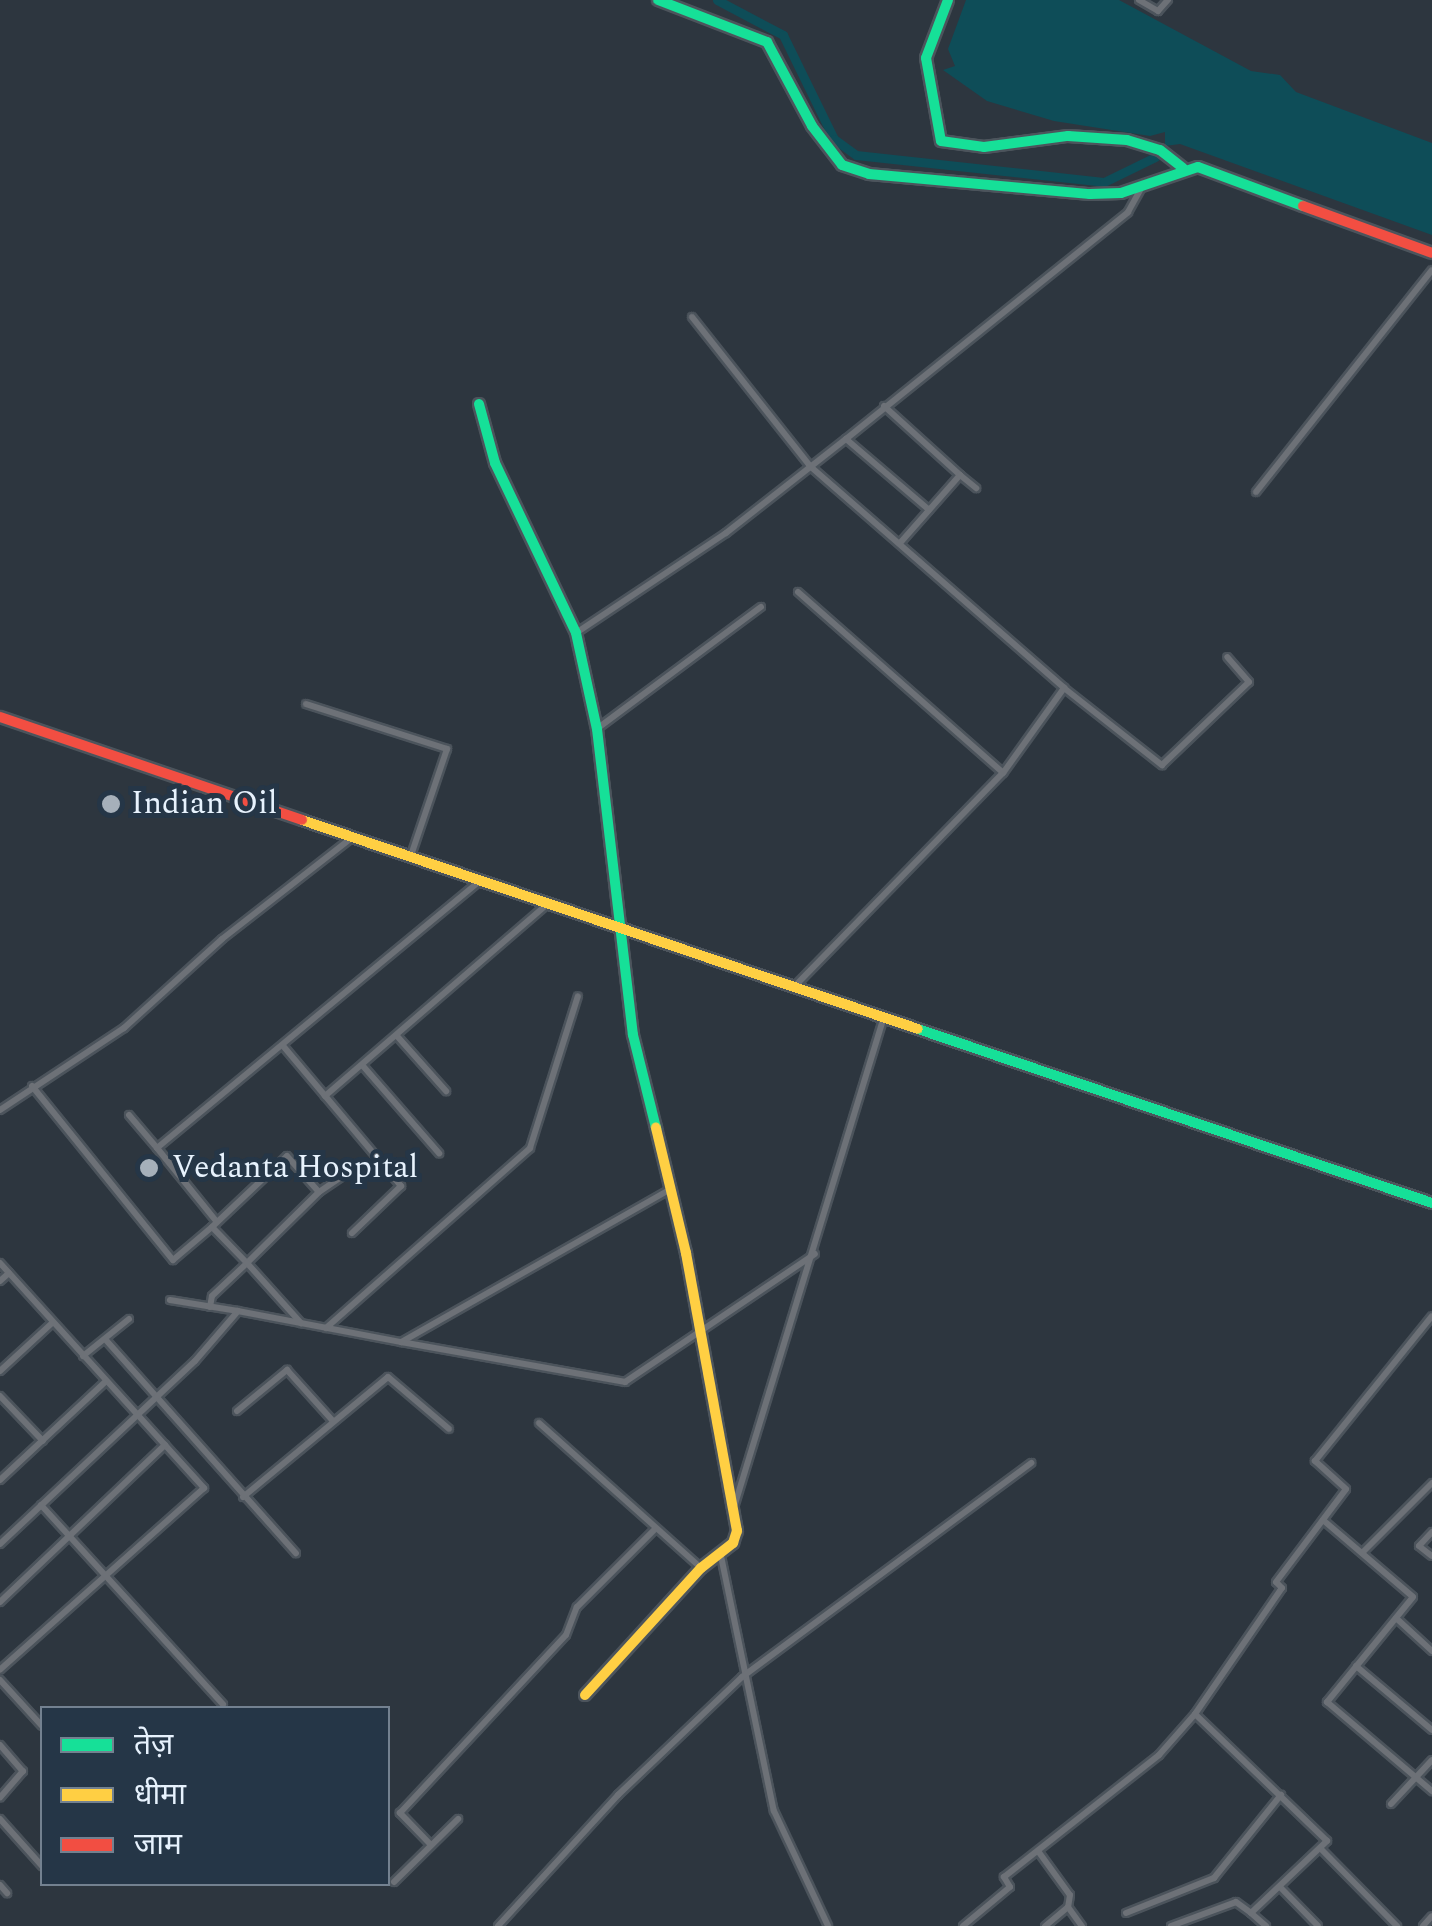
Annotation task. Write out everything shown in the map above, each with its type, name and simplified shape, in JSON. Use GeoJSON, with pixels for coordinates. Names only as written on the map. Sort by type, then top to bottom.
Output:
{"type":"FeatureCollection","features":[{"type":"Feature","properties":{"kind":"street"},"geometry":{"type":"LineString","coordinates":[[658,0],[768,42],[812,126],[842,165],[869,174],[1090,194],[1143,186],[1183,168]]}},
{"type":"Feature","properties":{"kind":"street"},"geometry":{"type":"LineString","coordinates":[[948,0],[926,64],[936,132],[954,146],[984,147],[1068,136],[1127,140],[1160,150],[1183,168],[1216,172],[1432,253]]}},
{"type":"Feature","properties":{"kind":"street"},"geometry":{"type":"LineString","coordinates":[[1139,0],[1158,10],[1168,0]]}},
{"type":"Feature","properties":{"kind":"street"},"geometry":{"type":"LineString","coordinates":[[576,633],[846,439],[1128,212],[1143,186]]}},
{"type":"Feature","properties":{"kind":"street"},"geometry":{"type":"LineString","coordinates":[[1256,492],[1432,270]]}},
{"type":"Feature","properties":{"kind":"street"},"geometry":{"type":"LineString","coordinates":[[692,317],[811,466],[1064,688],[1162,765],[1250,682],[1227,656]]}},
{"type":"Feature","properties":{"kind":"street"},"geometry":{"type":"LineString","coordinates":[[479,404],[496,463],[576,633],[596,728],[616,929],[633,1035],[700,1332],[737,1531],[721,1556],[701,1568],[585,1695]]}},
{"type":"Feature","properties":{"kind":"street"},"geometry":{"type":"LineString","coordinates":[[884,406],[976,488]]}},
{"type":"Feature","properties":{"kind":"street"},"geometry":{"type":"LineString","coordinates":[[846,439],[928,510]]}},
{"type":"Feature","properties":{"kind":"street"},"geometry":{"type":"LineString","coordinates":[[900,543],[960,475]]}},
{"type":"Feature","properties":{"kind":"street"},"geometry":{"type":"LineString","coordinates":[[798,592],[1003,773]]}},
{"type":"Feature","properties":{"kind":"street"},"geometry":{"type":"LineString","coordinates":[[596,728],[761,607]]}},
{"type":"Feature","properties":{"kind":"street"},"geometry":{"type":"LineString","coordinates":[[792,988],[1003,773],[1064,688]]}},
{"type":"Feature","properties":{"kind":"street"},"geometry":{"type":"LineString","coordinates":[[306,704],[448,750],[410,859]]}},
{"type":"Feature","properties":{"kind":"street"},"geometry":{"type":"LineString","coordinates":[[0,717],[546,906],[1432,1203]]}},
{"type":"Feature","properties":{"kind":"street"},"geometry":{"type":"LineString","coordinates":[[0,1110],[124,1028],[222,939],[350,839]]}},
{"type":"Feature","properties":{"kind":"street"},"geometry":{"type":"LineString","coordinates":[[157,1148],[284,1048],[478,882]]}},
{"type":"Feature","properties":{"kind":"street"},"geometry":{"type":"LineString","coordinates":[[325,1096],[546,906]]}},
{"type":"Feature","properties":{"kind":"street"},"geometry":{"type":"LineString","coordinates":[[326,1328],[530,1148],[578,996]]}},
{"type":"Feature","properties":{"kind":"street"},"geometry":{"type":"LineString","coordinates":[[733,1510],[815,1254],[883,1020]]}},
{"type":"Feature","properties":{"kind":"street"},"geometry":{"type":"LineString","coordinates":[[397,1036],[446,1091]]}},
{"type":"Feature","properties":{"kind":"street"},"geometry":{"type":"LineString","coordinates":[[284,1048],[400,1186],[352,1233]]}},
{"type":"Feature","properties":{"kind":"street"},"geometry":{"type":"LineString","coordinates":[[362,1066],[439,1153]]}},
{"type":"Feature","properties":{"kind":"street"},"geometry":{"type":"LineString","coordinates":[[32,1086],[174,1260],[287,1156],[319,1192]]}},
{"type":"Feature","properties":{"kind":"street"},"geometry":{"type":"LineString","coordinates":[[129,1115],[247,1264],[301,1323]]}},
{"type":"Feature","properties":{"kind":"street"},"geometry":{"type":"LineString","coordinates":[[210,1307],[212,1296],[319,1192],[342,1176]]}},
{"type":"Feature","properties":{"kind":"street"},"geometry":{"type":"LineString","coordinates":[[401,1342],[670,1190]]}},
{"type":"Feature","properties":{"kind":"street"},"geometry":{"type":"LineString","coordinates":[[170,1300],[625,1382],[815,1254]]}},
{"type":"Feature","properties":{"kind":"street"},"geometry":{"type":"LineString","coordinates":[[0,1263],[204,1488],[0,1670]]}},
{"type":"Feature","properties":{"kind":"street"},"geometry":{"type":"LineString","coordinates":[[0,1281],[9,1274]]}},
{"type":"Feature","properties":{"kind":"street"},"geometry":{"type":"LineString","coordinates":[[0,1544],[157,1396],[238,1310]]}},
{"type":"Feature","properties":{"kind":"street"},"geometry":{"type":"LineString","coordinates":[[962,1926],[1010,1887],[1004,1877],[1159,1755],[1196,1714],[1346,1489],[1314,1461],[1432,1316]]}},
{"type":"Feature","properties":{"kind":"street"},"geometry":{"type":"LineString","coordinates":[[83,1356],[128,1319]]}},
{"type":"Feature","properties":{"kind":"street"},"geometry":{"type":"LineString","coordinates":[[0,1370],[52,1324]]}},
{"type":"Feature","properties":{"kind":"street"},"geometry":{"type":"LineString","coordinates":[[105,1338],[296,1553]]}},
{"type":"Feature","properties":{"kind":"street"},"geometry":{"type":"LineString","coordinates":[[237,1412],[287,1370],[332,1421]]}},
{"type":"Feature","properties":{"kind":"street"},"geometry":{"type":"LineString","coordinates":[[243,1497],[388,1377],[449,1429]]}},
{"type":"Feature","properties":{"kind":"street"},"geometry":{"type":"LineString","coordinates":[[0,1480],[105,1382]]}},
{"type":"Feature","properties":{"kind":"street"},"geometry":{"type":"LineString","coordinates":[[0,1396],[42,1440]]}},
{"type":"Feature","properties":{"kind":"street"},"geometry":{"type":"LineString","coordinates":[[539,1423],[654,1530],[701,1568]]}},
{"type":"Feature","properties":{"kind":"street"},"geometry":{"type":"LineString","coordinates":[[0,1602],[165,1445]]}},
{"type":"Feature","properties":{"kind":"street"},"geometry":{"type":"LineString","coordinates":[[498,1926],[618,1795],[745,1675],[1030,1463]]}},
{"type":"Feature","properties":{"kind":"street"},"geometry":{"type":"LineString","coordinates":[[1362,1553],[1432,1483]]}},
{"type":"Feature","properties":{"kind":"street"},"geometry":{"type":"LineString","coordinates":[[40,1505],[223,1704]]}},
{"type":"Feature","properties":{"kind":"street"},"geometry":{"type":"LineString","coordinates":[[1323,1520],[1413,1597],[1327,1702],[1432,1791]]}},
{"type":"Feature","properties":{"kind":"street"},"geometry":{"type":"LineString","coordinates":[[432,1845],[400,1812],[566,1635],[577,1607],[654,1530]]}},
{"type":"Feature","properties":{"kind":"street"},"geometry":{"type":"LineString","coordinates":[[1432,1532],[1419,1546],[1432,1556]]}},
{"type":"Feature","properties":{"kind":"street"},"geometry":{"type":"LineString","coordinates":[[721,1556],[774,1811],[828,1926]]}},
{"type":"Feature","properties":{"kind":"street"},"geometry":{"type":"LineString","coordinates":[[1396,1618],[1432,1650]]}},
{"type":"Feature","properties":{"kind":"street"},"geometry":{"type":"LineString","coordinates":[[1356,1666],[1432,1730]]}},
{"type":"Feature","properties":{"kind":"street"},"geometry":{"type":"LineString","coordinates":[[0,1680],[40,1724]]}},
{"type":"Feature","properties":{"kind":"street"},"geometry":{"type":"LineString","coordinates":[[1196,1714],[1327,1841],[1252,1913]]}},
{"type":"Feature","properties":{"kind":"street"},"geometry":{"type":"LineString","coordinates":[[0,1745],[23,1772],[0,1797]]}},
{"type":"Feature","properties":{"kind":"street"},"geometry":{"type":"LineString","coordinates":[[1391,1804],[1432,1760]]}},
{"type":"Feature","properties":{"kind":"street"},"geometry":{"type":"LineString","coordinates":[[1126,1913],[1214,1878],[1282,1795]]}},
{"type":"Feature","properties":{"kind":"street"},"geometry":{"type":"LineString","coordinates":[[394,1882],[458,1818]]}},
{"type":"Feature","properties":{"kind":"street"},"geometry":{"type":"LineString","coordinates":[[0,1819],[40,1864]]}},
{"type":"Feature","properties":{"kind":"street"},"geometry":{"type":"LineString","coordinates":[[1320,1848],[1397,1926]]}},
{"type":"Feature","properties":{"kind":"street"},"geometry":{"type":"LineString","coordinates":[[1038,1851],[1070,1895],[1068,1908],[1045,1926]]}},
{"type":"Feature","properties":{"kind":"street"},"geometry":{"type":"LineString","coordinates":[[0,1885],[7,1893]]}},
{"type":"Feature","properties":{"kind":"street"},"geometry":{"type":"LineString","coordinates":[[1280,1887],[1318,1926]]}},
{"type":"Feature","properties":{"kind":"street"},"geometry":{"type":"LineString","coordinates":[[1171,1926],[1236,1902],[1266,1926]]}},
{"type":"Feature","properties":{"kind":"street"},"geometry":{"type":"LineString","coordinates":[[1068,1908],[1082,1926]]}},
{"type":"Feature","properties":{"kind":"street"},"geometry":{"type":"LineString","coordinates":[[1424,1926],[1432,1916]]}},
{"type":"Feature","properties":{"kind":"water"},"geometry":{"type":"Polygon","coordinates":[[[966,0],[1119,0],[1251,71],[1280,75],[1296,92],[1432,143],[1432,235],[1180,144],[1165,146],[1165,132],[1150,136],[1054,121],[987,101],[943,70],[955,66],[948,49],[966,0]]]}},
{"type":"Feature","properties":{"kind":"waterway"},"geometry":{"type":"LineString","coordinates":[[717,0],[783,35],[834,139],[856,155],[1104,182],[1155,157]]}},
{"type":"Feature","properties":{"kind":"traffic: fast"},"geometry":{"type":"LineString","coordinates":[[658,0],[767,42],[812,126],[842,165],[869,174],[1090,194],[1121,193],[1198,167],[1303,206]]}},
{"type":"Feature","properties":{"kind":"traffic: fast"},"geometry":{"type":"LineString","coordinates":[[948,0],[926,58],[941,141],[984,147],[1068,136],[1127,140],[1160,150],[1183,168]]}},
{"type":"Feature","properties":{"kind":"traffic: fast"},"geometry":{"type":"LineString","coordinates":[[479,404],[495,463],[576,633],[597,729],[633,1035],[656,1128]]}},
{"type":"Feature","properties":{"kind":"traffic: fast"},"geometry":{"type":"LineString","coordinates":[[918,1029],[1432,1203]]}},
{"type":"Feature","properties":{"kind":"traffic: slow"},"geometry":{"type":"LineString","coordinates":[[302,820],[918,1029]]}},
{"type":"Feature","properties":{"kind":"traffic: slow"},"geometry":{"type":"LineString","coordinates":[[585,1695],[701,1568],[733,1543],[737,1531],[686,1253],[656,1128]]}},
{"type":"Feature","properties":{"kind":"traffic: jam"},"geometry":{"type":"LineString","coordinates":[[1303,206],[1432,253]]}},
{"type":"Feature","properties":{"kind":"traffic: jam"},"geometry":{"type":"LineString","coordinates":[[0,717],[302,820]]}},
{"type":"Feature","properties":{"kind":"place","name":"Indian Oil"},"geometry":{"type":"Point","coordinates":[111,804]}},
{"type":"Feature","properties":{"kind":"place","name":"Vedanta Hospital"},"geometry":{"type":"Point","coordinates":[149,1168]}}]}
